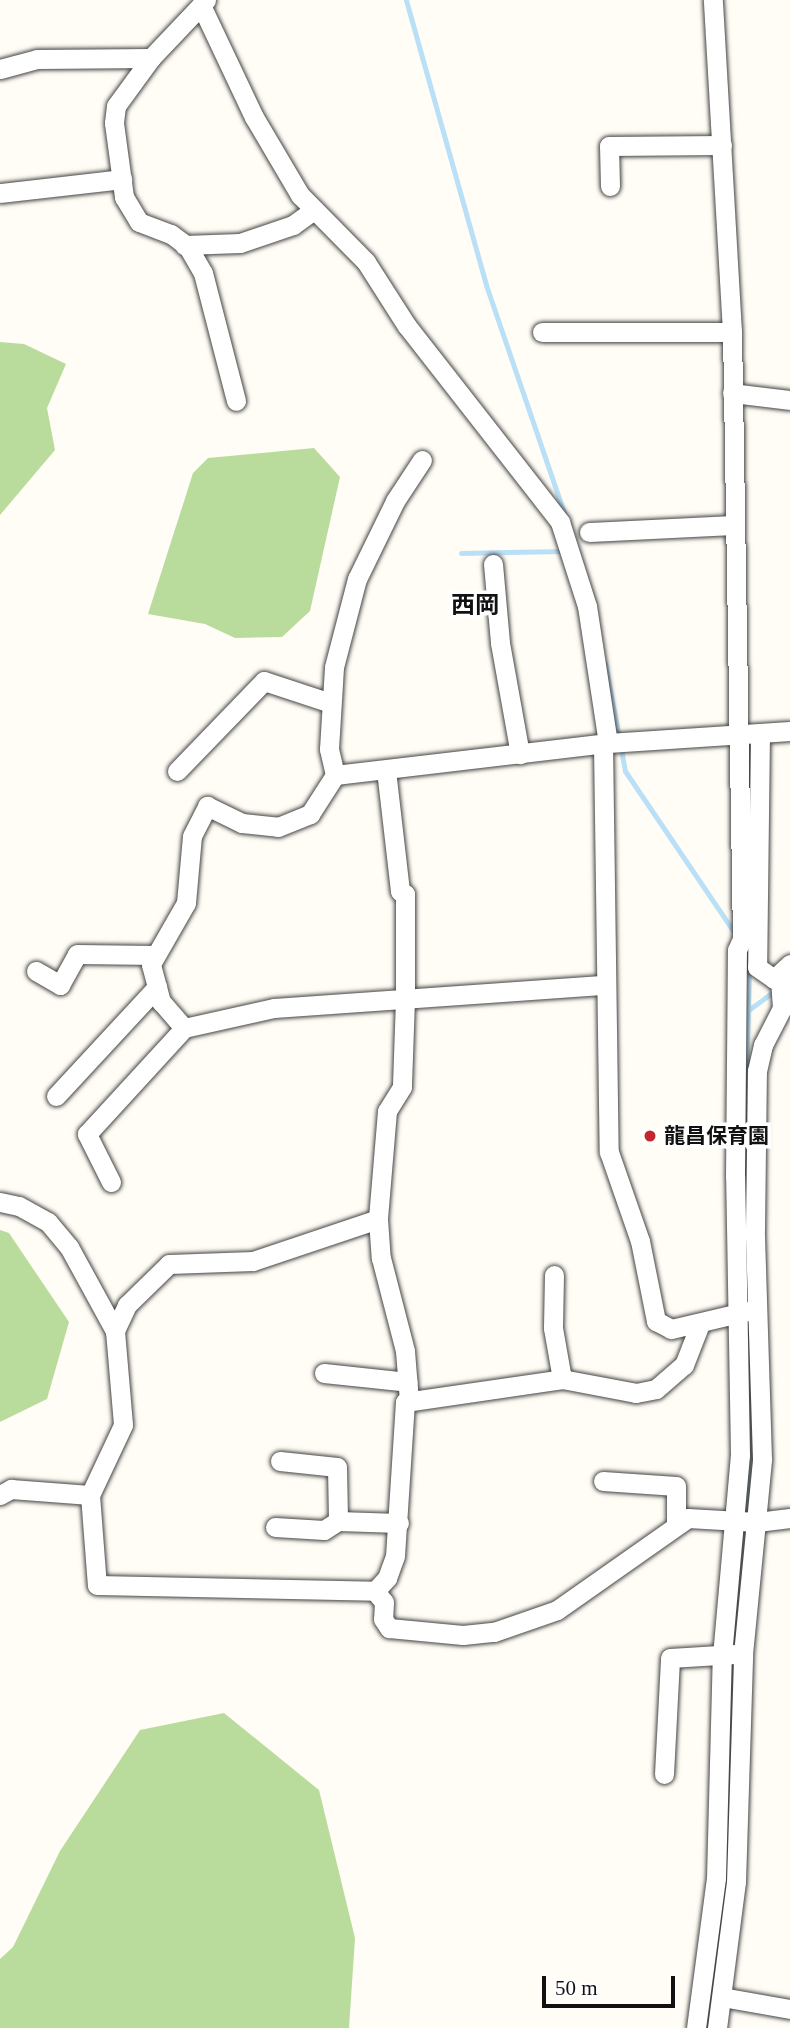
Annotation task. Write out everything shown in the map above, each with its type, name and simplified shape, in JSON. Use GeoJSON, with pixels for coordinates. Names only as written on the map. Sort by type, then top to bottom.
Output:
{"type":"FeatureCollection","features":[{"type":"Feature","properties":{"kind":"street"},"geometry":{"type":"LineString","coordinates":[[713,0],[732,332],[734,525],[747,733],[746,1311],[762,1460],[746,1522],[732,1655],[722,1997],[718,2028]]}},
{"type":"Feature","properties":{"kind":"street"},"geometry":{"type":"LineString","coordinates":[[236,401],[203,273],[184,245],[171,234],[139,222],[124,197],[116,106],[151,58],[204,2],[254,117],[314,210],[366,262],[407,326],[560,522],[587,606],[613,743],[605,985],[608,1152],[640,1241],[656,1321],[671,1329],[746,1311]]}},
{"type":"Feature","properties":{"kind":"street"},"geometry":{"type":"LineString","coordinates":[[0,69],[37,59],[151,58]]}},
{"type":"Feature","properties":{"kind":"street"},"geometry":{"type":"LineString","coordinates":[[610,186],[609,146],[722,145]]}},
{"type":"Feature","properties":{"kind":"street"},"geometry":{"type":"LineString","coordinates":[[0,193],[122,179]]}},
{"type":"Feature","properties":{"kind":"street"},"geometry":{"type":"LineString","coordinates":[[184,245],[240,243],[293,225],[314,210]]}},
{"type":"Feature","properties":{"kind":"street"},"geometry":{"type":"LineString","coordinates":[[542,332],[732,332]]}},
{"type":"Feature","properties":{"kind":"street"},"geometry":{"type":"LineString","coordinates":[[732,393],[790,400]]}},
{"type":"Feature","properties":{"kind":"street"},"geometry":{"type":"LineString","coordinates":[[184,1028],[161,1002],[150,964],[186,903],[192,836],[207,807],[261,828],[296,823],[310,814],[335,775],[329,749],[334,667],[357,579],[395,501],[422,460]]}},
{"type":"Feature","properties":{"kind":"street"},"geometry":{"type":"LineString","coordinates":[[589,532],[734,525]]}},
{"type":"Feature","properties":{"kind":"street"},"geometry":{"type":"LineString","coordinates":[[493,564],[500,643],[520,754]]}},
{"type":"Feature","properties":{"kind":"street"},"geometry":{"type":"LineString","coordinates":[[177,771],[264,681],[331,703]]}},
{"type":"Feature","properties":{"kind":"street"},"geometry":{"type":"LineString","coordinates":[[335,775],[613,743],[790,731]]}},
{"type":"Feature","properties":{"kind":"street"},"geometry":{"type":"LineString","coordinates":[[746,1311],[757,1070],[763,1045],[782,1008],[783,978],[767,978],[747,967],[741,941],[747,733]]}},
{"type":"Feature","properties":{"kind":"street"},"geometry":{"type":"LineString","coordinates":[[0,1202],[19,1206],[48,1222],[69,1247],[115,1331],[123,1425],[90,1495],[97,1585],[375,1591],[387,1578],[395,1556],[399,1523],[402,1411],[409,1392],[405,1350],[381,1258],[379,1219],[387,1111],[402,1087],[405,999],[405,894],[400,891],[386,770]]}},
{"type":"Feature","properties":{"kind":"street"},"geometry":{"type":"LineString","coordinates":[[36,971],[60,985],[77,954],[155,955]]}},
{"type":"Feature","properties":{"kind":"street"},"geometry":{"type":"LineString","coordinates":[[111,1182],[88,1134],[184,1028],[274,1007],[605,985]]}},
{"type":"Feature","properties":{"kind":"street"},"geometry":{"type":"LineString","coordinates":[[56,1096],[157,987]]}},
{"type":"Feature","properties":{"kind":"street"},"geometry":{"type":"LineString","coordinates":[[115,1331],[127,1305],[169,1264],[253,1261],[379,1219]]}},
{"type":"Feature","properties":{"kind":"street"},"geometry":{"type":"LineString","coordinates":[[554,1275],[553,1328],[562,1379]]}},
{"type":"Feature","properties":{"kind":"street"},"geometry":{"type":"LineString","coordinates":[[324,1373],[409,1392],[562,1379],[636,1393],[656,1390],[684,1365],[700,1324]]}},
{"type":"Feature","properties":{"kind":"street"},"geometry":{"type":"LineString","coordinates":[[280,1461],[337,1467],[338,1521]]}},
{"type":"Feature","properties":{"kind":"street"},"geometry":{"type":"LineString","coordinates":[[603,1481],[676,1486],[676,1525]]}},
{"type":"Feature","properties":{"kind":"street"},"geometry":{"type":"LineString","coordinates":[[0,1495],[11,1489],[90,1495]]}},
{"type":"Feature","properties":{"kind":"street"},"geometry":{"type":"LineString","coordinates":[[375,1591],[384,1602],[383,1619],[389,1628],[463,1635],[494,1632],[557,1610],[688,1518],[746,1522],[790,1518]]}},
{"type":"Feature","properties":{"kind":"street"},"geometry":{"type":"LineString","coordinates":[[275,1527],[324,1530],[338,1521],[399,1523]]}},
{"type":"Feature","properties":{"kind":"street"},"geometry":{"type":"LineString","coordinates":[[664,1774],[670,1658],[732,1655]]}},
{"type":"Feature","properties":{"kind":"street"},"geometry":{"type":"LineString","coordinates":[[696,2028],[725,1880]]}},
{"type":"Feature","properties":{"kind":"street"},"geometry":{"type":"LineString","coordinates":[[722,1997],[790,2009]]}},
{"type":"Feature","properties":{"kind":"green space"},"geometry":{"type":"Polygon","coordinates":[[[0,342],[24,344],[66,364],[47,408],[55,450],[0,515],[0,342]]]}},
{"type":"Feature","properties":{"kind":"green space"},"geometry":{"type":"Polygon","coordinates":[[[314,448],[340,477],[310,611],[282,637],[235,638],[205,624],[148,614],[193,473],[208,458],[314,448]]]}},
{"type":"Feature","properties":{"kind":"green space"},"geometry":{"type":"Polygon","coordinates":[[[0,1230],[9,1233],[69,1322],[47,1399],[0,1422],[0,1230]]]}},
{"type":"Feature","properties":{"kind":"green space"},"geometry":{"type":"Polygon","coordinates":[[[224,1713],[319,1790],[355,1938],[349,2028],[0,2028],[0,1959],[13,1947],[60,1851],[140,1730],[224,1713]]]}},
{"type":"Feature","properties":{"kind":"waterway"},"geometry":{"type":"LineString","coordinates":[[406,0],[486,285],[566,518]]}},
{"type":"Feature","properties":{"kind":"waterway"},"geometry":{"type":"LineString","coordinates":[[461,553],[566,551]]}},
{"type":"Feature","properties":{"kind":"waterway"},"geometry":{"type":"LineString","coordinates":[[605,663],[625,771],[734,932]]}},
{"type":"Feature","properties":{"kind":"waterway"},"geometry":{"type":"LineString","coordinates":[[745,1120],[749,965]]}},
{"type":"Feature","properties":{"kind":"waterway"},"geometry":{"type":"LineString","coordinates":[[747,1011],[776,990]]}},
{"type":"Feature","properties":{"kind":"waterway"},"geometry":{"type":"LineString","coordinates":[[736,1613],[751,1456],[748,1396]]}},
{"type":"Feature","properties":{"kind":"waterway"},"geometry":{"type":"LineString","coordinates":[[727,1833],[730,1727]]}},
{"type":"Feature","properties":{"kind":"waterway"},"geometry":{"type":"LineString","coordinates":[[707,2028],[716,1947]]}},
{"type":"Feature","properties":{"kind":"place","name":"龍昌保育園"},"geometry":{"type":"Point","coordinates":[650,1136]}},
{"type":"Feature","properties":{"kind":"district","name":"西岡"},"geometry":{"type":"Point","coordinates":[475,606]}}]}
